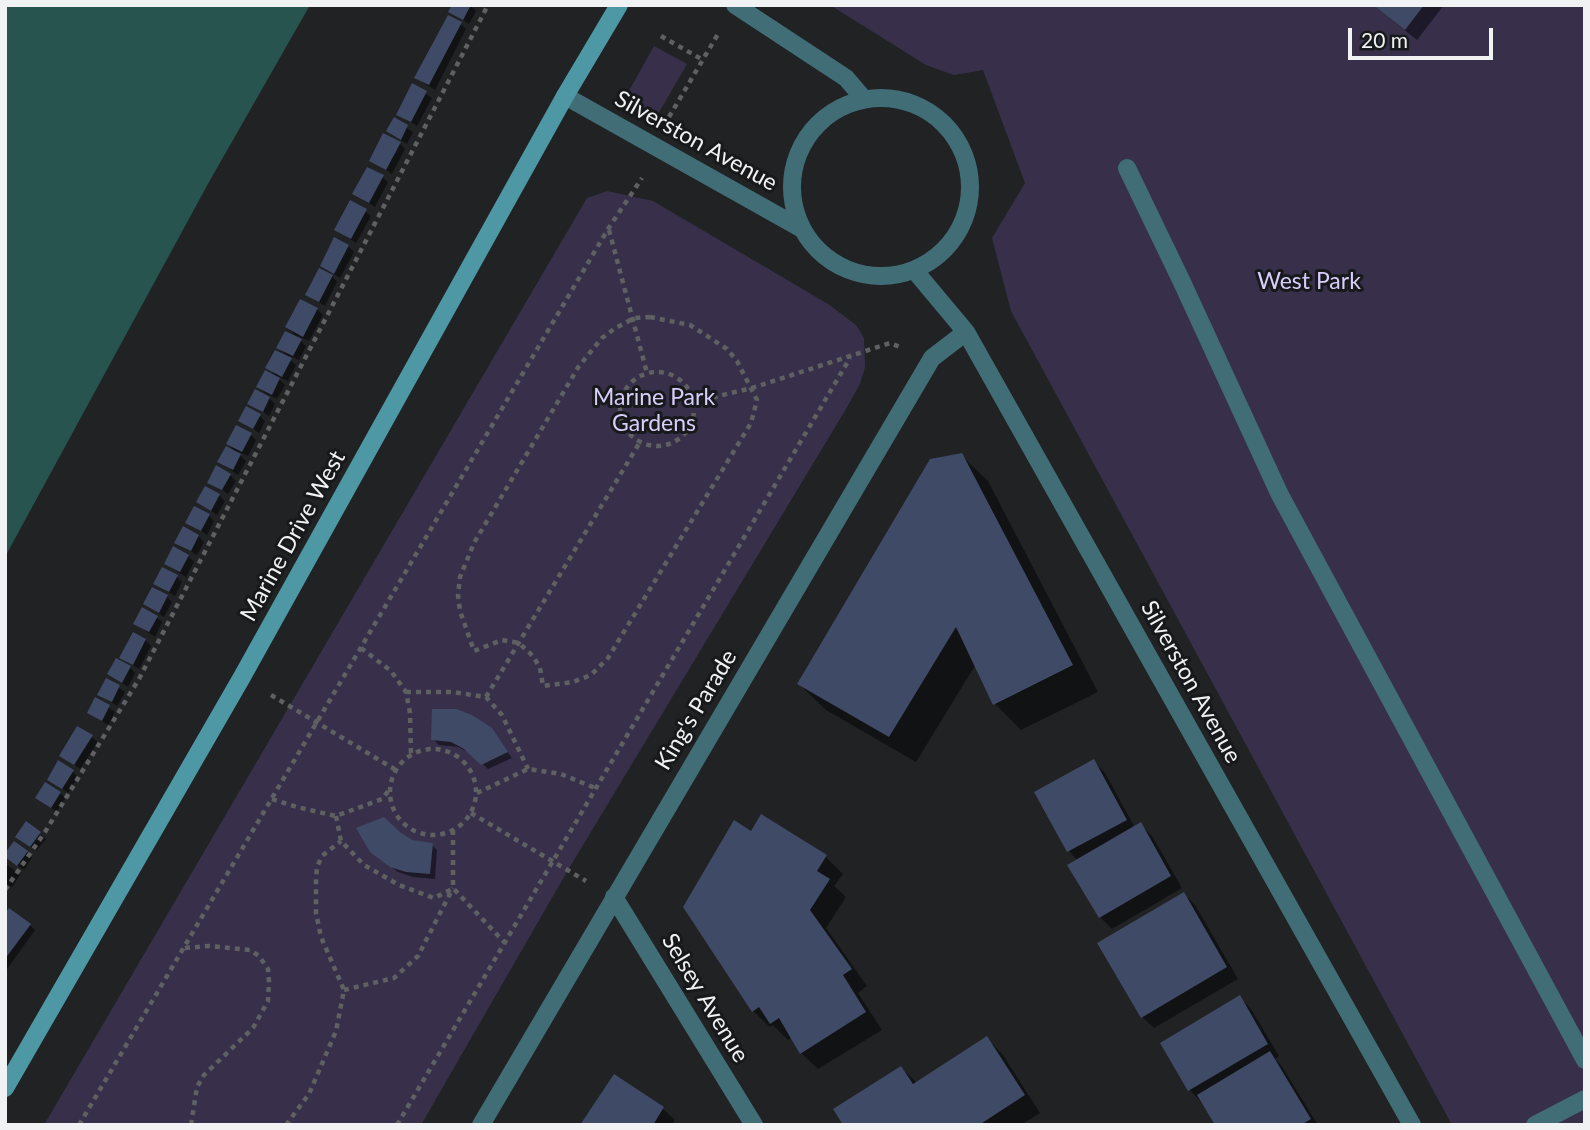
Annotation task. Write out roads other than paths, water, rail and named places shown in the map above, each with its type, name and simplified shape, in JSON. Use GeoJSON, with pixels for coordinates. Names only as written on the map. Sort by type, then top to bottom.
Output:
{"type":"FeatureCollection","features":[{"type":"Feature","properties":{"kind":"street","name":"Marine Drive West"},"geometry":{"type":"LineString","coordinates":[[5,1088],[242,677],[565,96],[619,5]]}},
{"type":"Feature","properties":{"kind":"street"},"geometry":{"type":"LineString","coordinates":[[735,5],[846,78],[864,99]]}},
{"type":"Feature","properties":{"kind":"street","name":"Silverston Avenue"},"geometry":{"type":"LineString","coordinates":[[565,96],[802,229]]}},
{"type":"Feature","properties":{"kind":"street","name":"Silverston Avenue"},"geometry":{"type":"LineString","coordinates":[[892,98],[919,106],[942,122],[959,144],[970,173],[969,203],[959,231],[940,254],[915,271],[889,277],[863,275],[838,266],[817,251],[802,229],[793,203],[792,175],[800,149],[816,126],[838,108],[864,99],[892,98]]}},
{"type":"Feature","properties":{"kind":"street"},"geometry":{"type":"LineString","coordinates":[[1127,168],[1280,495],[1585,1060]]}},
{"type":"Feature","properties":{"kind":"street","name":"Silverston Avenue"},"geometry":{"type":"LineString","coordinates":[[915,271],[966,332],[1412,1125]]}},
{"type":"Feature","properties":{"kind":"street","name":"King's Parade"},"geometry":{"type":"LineString","coordinates":[[481,1125],[932,358],[966,332]]}},
{"type":"Feature","properties":{"kind":"street","name":"Selsey Avenue"},"geometry":{"type":"LineString","coordinates":[[614,897],[754,1125]]}},
{"type":"Feature","properties":{"kind":"street"},"geometry":{"type":"LineString","coordinates":[[1535,1125],[1585,1099]]}},
{"type":"Feature","properties":{"kind":"park label","name":"West Park"},"geometry":{"type":"Point","coordinates":[1309,282]}},
{"type":"Feature","properties":{"kind":"park label","name":"Marine Park Gardens"},"geometry":{"type":"Point","coordinates":[654,411]}}]}
